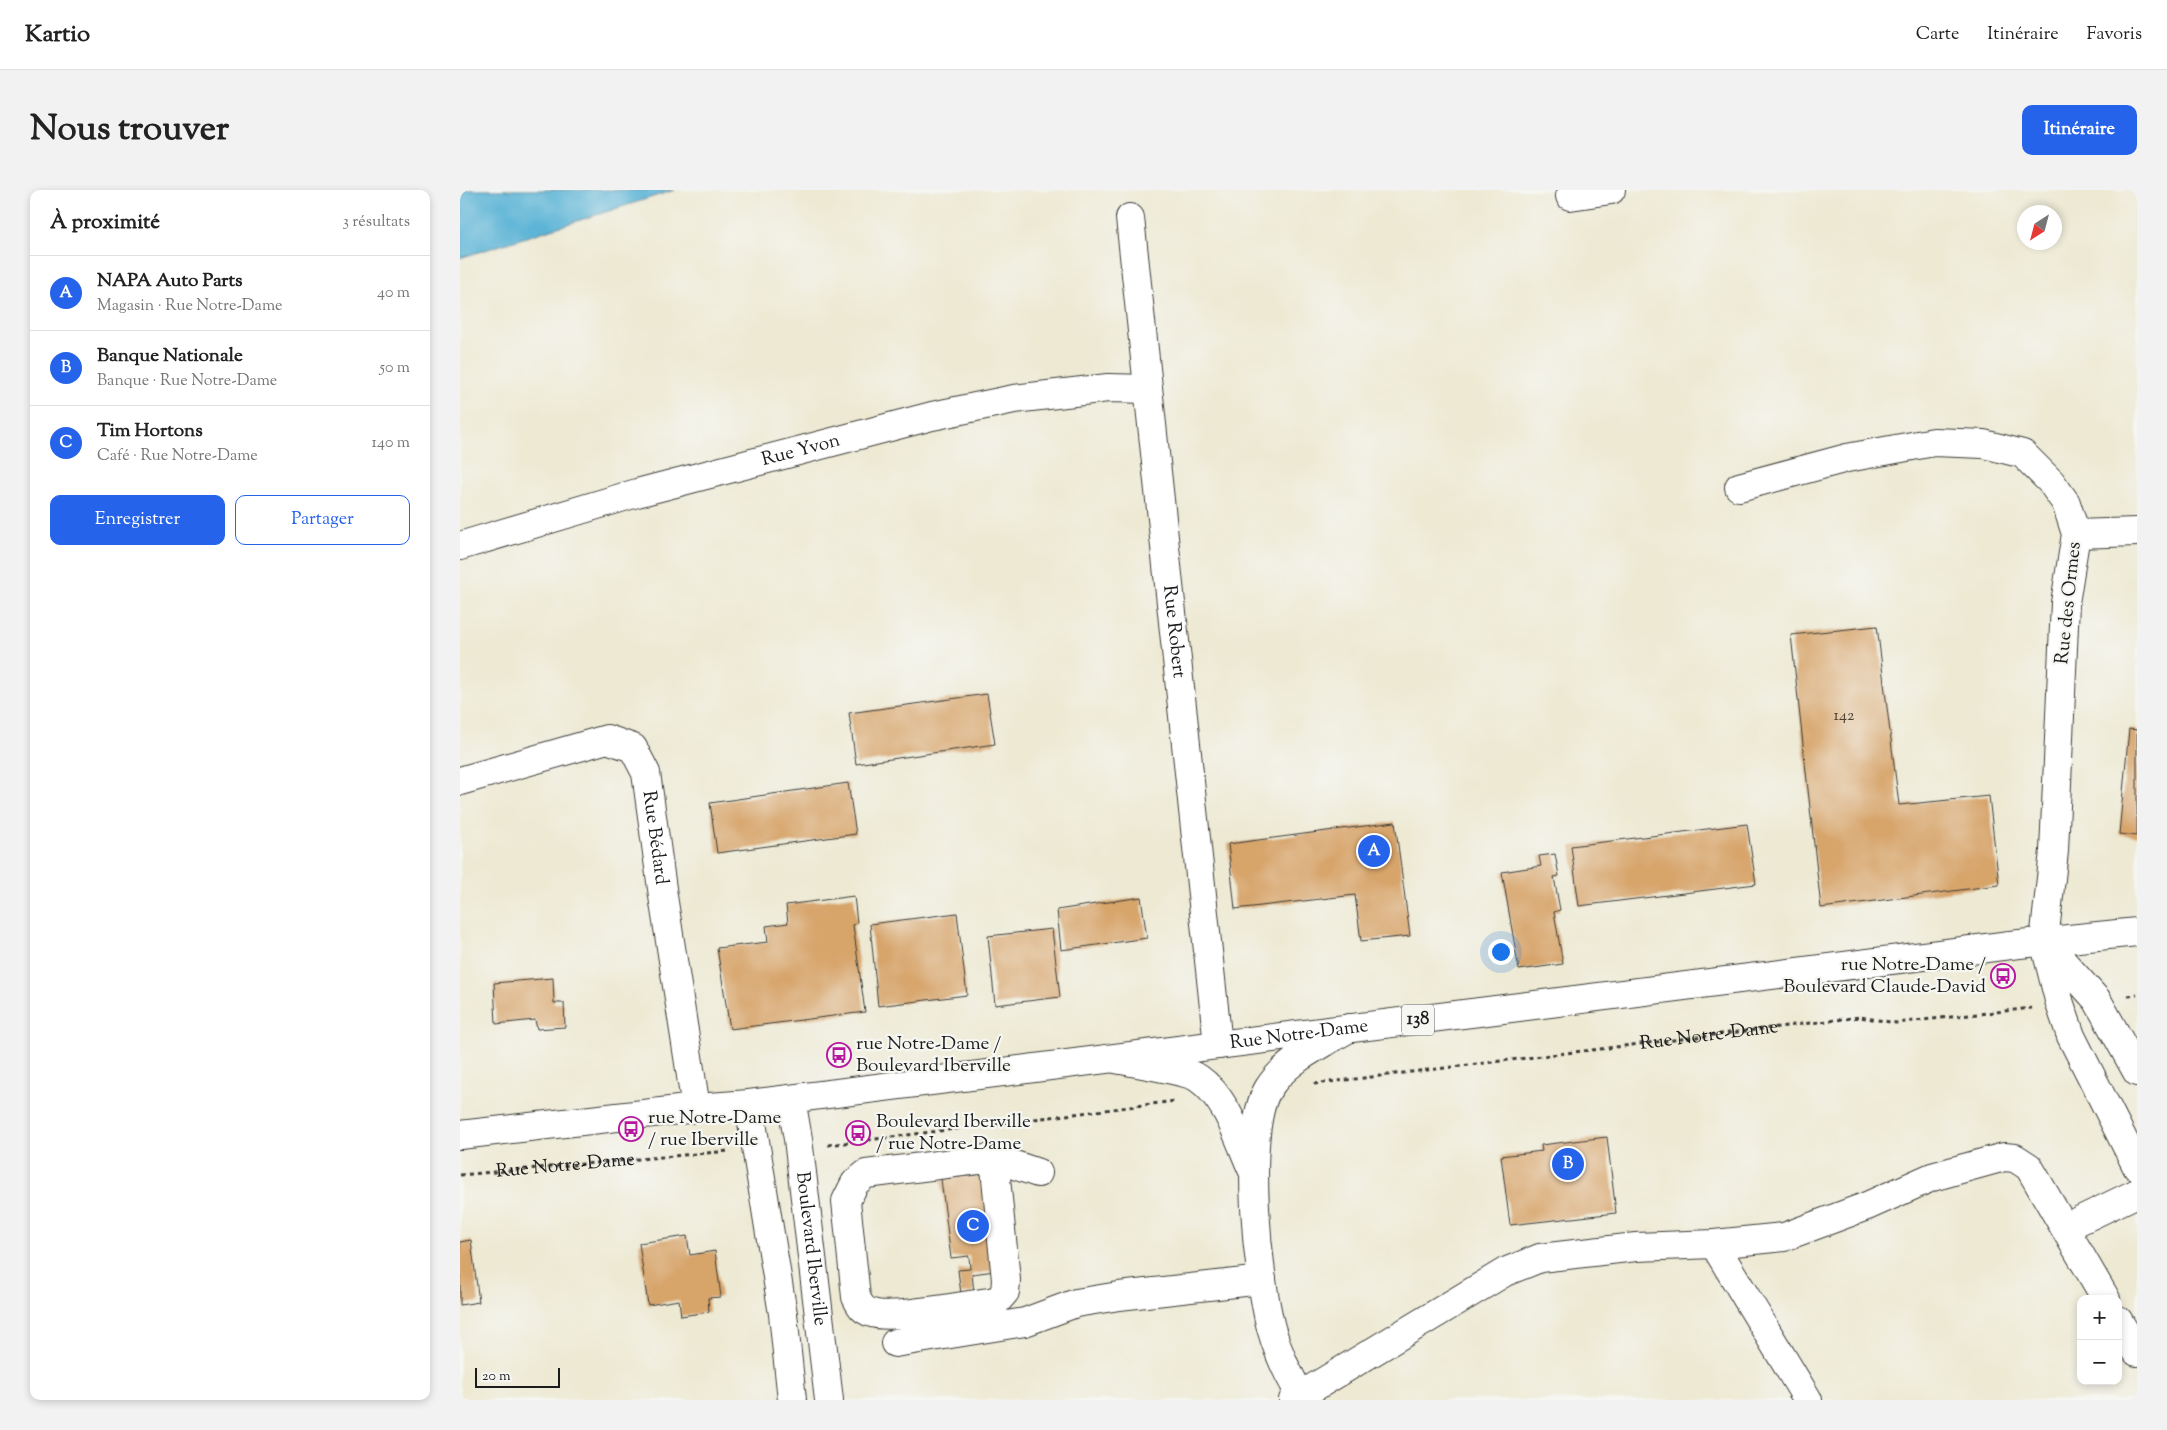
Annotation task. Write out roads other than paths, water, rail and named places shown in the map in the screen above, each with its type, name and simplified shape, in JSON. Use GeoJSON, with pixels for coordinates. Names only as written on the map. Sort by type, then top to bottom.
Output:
{"type":"FeatureCollection","features":[{"type":"Feature","properties":{"kind":"street"},"geometry":{"type":"LineString","coordinates":[[1570,196],[1612,190]]}},
{"type":"Feature","properties":{"kind":"street","name":"Rue Robert"},"geometry":{"type":"LineString","coordinates":[[1130,218],[1218,1045]]}},
{"type":"Feature","properties":{"kind":"street","name":"Rue Yvon"},"geometry":{"type":"LineString","coordinates":[[460,546],[638,493],[932,416],[1014,399],[1108,388],[1148,390]]}},
{"type":"Feature","properties":{"kind":"street","name":"Rue des Ormes"},"geometry":{"type":"LineString","coordinates":[[1739,487],[1856,456],[1934,442],[1984,444],[2024,454],[2051,482],[2066,503],[2076,534],[2065,603],[2054,851],[2044,941]]}},
{"type":"Feature","properties":{"kind":"street"},"geometry":{"type":"LineString","coordinates":[[2076,534],[2137,532]]}},
{"type":"Feature","properties":{"kind":"street","name":"Rue Bédard"},"geometry":{"type":"LineString","coordinates":[[460,781],[607,739],[632,748],[646,773],[696,1108]]}},
{"type":"Feature","properties":{"kind":"street","name":"Rue Notre-Dame"},"geometry":{"type":"LineString","coordinates":[[460,1135],[696,1108],[749,1104],[2044,941],[2137,932]]}},
{"type":"Feature","properties":{"kind":"street"},"geometry":{"type":"LineString","coordinates":[[2044,941],[2097,1000],[2137,1072]]}},
{"type":"Feature","properties":{"kind":"street"},"geometry":{"type":"LineString","coordinates":[[2044,941],[2060,1004],[2071,1036],[2137,1167]]}},
{"type":"Feature","properties":{"kind":"street"},"geometry":{"type":"LineString","coordinates":[[1349,1028],[1293,1062],[1280,1073],[1269,1088],[1259,1110],[1253,1173],[1262,1280],[1276,1341],[1299,1398],[1505,1272],[1540,1258],[1636,1247],[1714,1244],[1784,1237],[1867,1206],[1932,1177],[2004,1157],[2015,1158],[2029,1167],[2066,1227],[2104,1295]]}},
{"type":"Feature","properties":{"kind":"street"},"geometry":{"type":"LineString","coordinates":[[1112,1058],[1196,1076],[1216,1096],[1229,1116],[1253,1173]]}},
{"type":"Feature","properties":{"kind":"street","name":"Boulevard Iberville"},"geometry":{"type":"LineString","coordinates":[[791,1098],[798,1139],[829,1400]]}},
{"type":"Feature","properties":{"kind":"street","name":"Boulevard Iberville"},"geometry":{"type":"LineString","coordinates":[[749,1104],[783,1314],[792,1400]]}},
{"type":"Feature","properties":{"kind":"street"},"geometry":{"type":"LineString","coordinates":[[994,1158],[1006,1280],[1005,1292],[996,1301],[885,1315],[861,1308],[856,1297],[846,1202],[849,1192],[855,1183],[866,1174],[994,1158],[1038,1173]]}},
{"type":"Feature","properties":{"kind":"street"},"geometry":{"type":"LineString","coordinates":[[2066,1227],[2137,1193]]}},
{"type":"Feature","properties":{"kind":"street"},"geometry":{"type":"LineString","coordinates":[[1714,1244],[1808,1400]]}},
{"type":"Feature","properties":{"kind":"street"},"geometry":{"type":"LineString","coordinates":[[910,1312],[903,1341],[1025,1322],[1084,1302],[1262,1280]]}},
{"type":"Feature","properties":{"kind":"street"},"geometry":{"type":"LineString","coordinates":[[2122,1327],[2137,1352]]}},
{"type":"Feature","properties":{"kind":"water"},"geometry":{"type":"Polygon","coordinates":[[[460,190],[675,190],[460,258],[460,190]]]}},
{"type":"Feature","properties":{"kind":"place","name":"NAPA Auto Parts"},"geometry":{"type":"Point","coordinates":[1374,851]}},
{"type":"Feature","properties":{"kind":"place","name":"rue Notre-Dame / Boulevard Claude-David"},"geometry":{"type":"Point","coordinates":[2003,976]}},
{"type":"Feature","properties":{"kind":"place","name":"rue Notre-Dame / Boulevard Iberville"},"geometry":{"type":"Point","coordinates":[839,1055]}},
{"type":"Feature","properties":{"kind":"place","name":"rue Notre-Dame / rue Iberville"},"geometry":{"type":"Point","coordinates":[631,1129]}},
{"type":"Feature","properties":{"kind":"place","name":"Boulevard Iberville / rue Notre-Dame"},"geometry":{"type":"Point","coordinates":[858,1133]}},
{"type":"Feature","properties":{"kind":"place","name":"Banque Nationale"},"geometry":{"type":"Point","coordinates":[1568,1164]}},
{"type":"Feature","properties":{"kind":"place","name":"Tim Hortons"},"geometry":{"type":"Point","coordinates":[973,1226]}}]}
